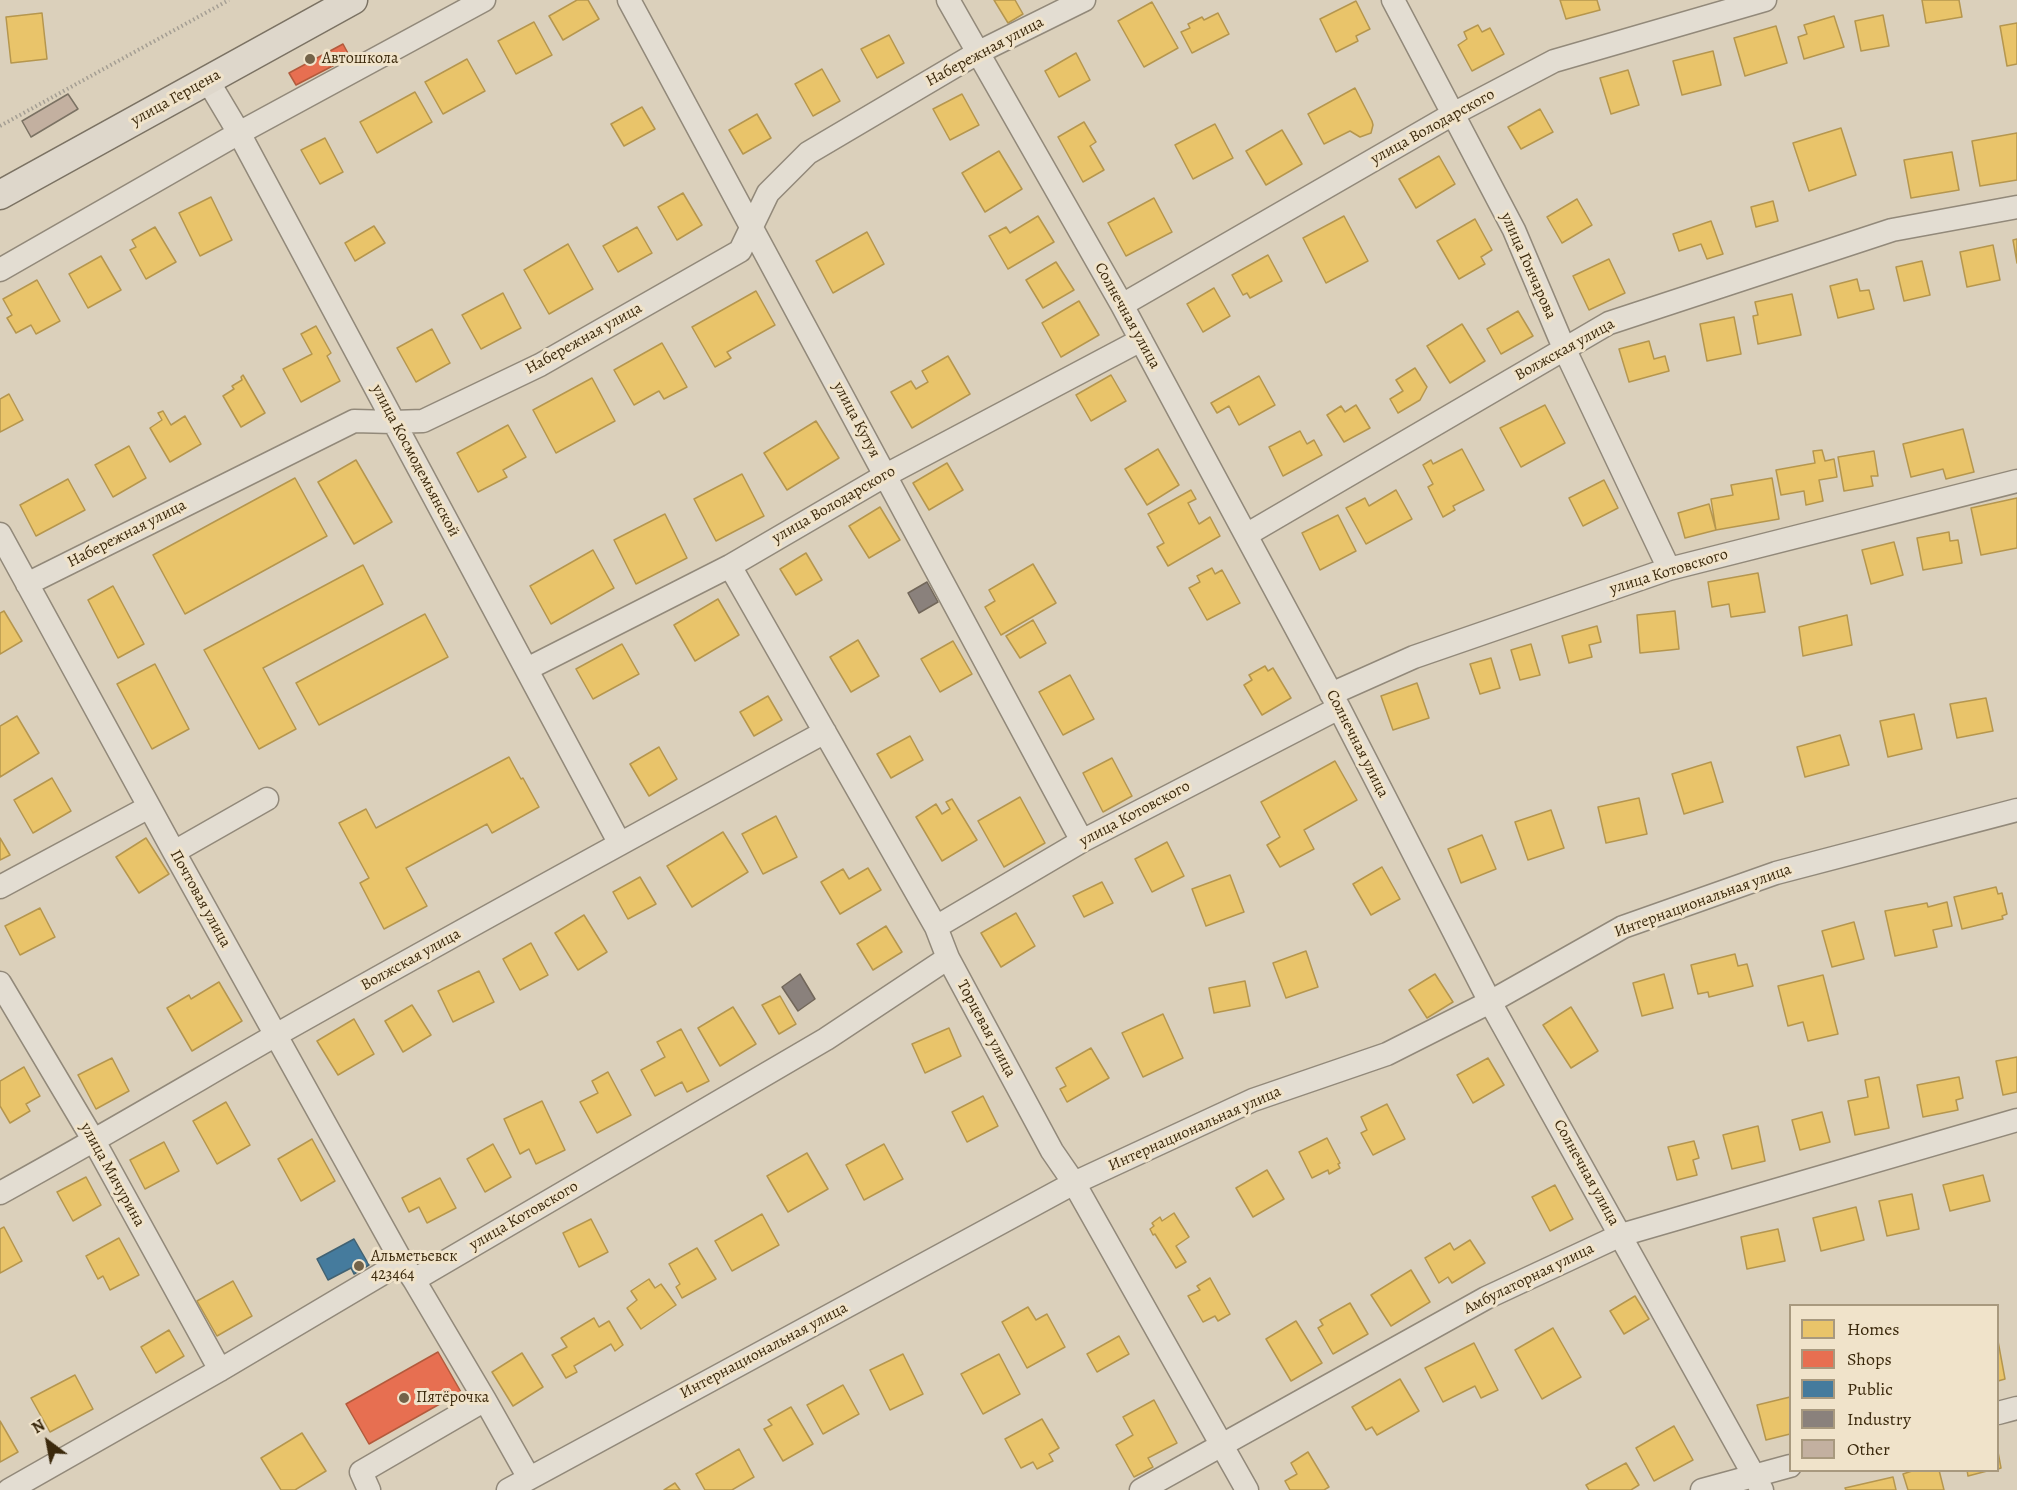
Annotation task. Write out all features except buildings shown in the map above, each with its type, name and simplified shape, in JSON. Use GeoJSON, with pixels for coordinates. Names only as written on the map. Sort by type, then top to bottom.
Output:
{"type":"FeatureCollection","features":[{"type":"Feature","properties":{"kind":"main road","name":"улица Герцена"},"geometry":{"type":"LineString","coordinates":[[0,195],[353,0]]}},
{"type":"Feature","properties":{"kind":"street"},"geometry":{"type":"LineString","coordinates":[[0,270],[239,133],[484,0]]}},
{"type":"Feature","properties":{"kind":"street","name":"улица Кутуя"},"geometry":{"type":"LineString","coordinates":[[629,0],[1082,841]]}},
{"type":"Feature","properties":{"kind":"street","name":"Солнечная улица"},"geometry":{"type":"LineString","coordinates":[[948,0],[1122,305],[1335,701],[1490,1002],[1758,1483]]}},
{"type":"Feature","properties":{"kind":"street","name":"Набережная улица"},"geometry":{"type":"LineString","coordinates":[[15,576],[354,421],[423,421],[540,365],[740,251],[768,193],[808,153],[979,52],[1084,0]]}},
{"type":"Feature","properties":{"kind":"street","name":"улица Гончарова"},"geometry":{"type":"LineString","coordinates":[[1394,0],[1514,230],[1564,348],[1669,569]]}},
{"type":"Feature","properties":{"kind":"street","name":"улица Володарского"},"geometry":{"type":"LineString","coordinates":[[1122,305],[1453,114],[1554,61],[1765,0]]}},
{"type":"Feature","properties":{"kind":"street","name":"улица Космодемьянской"},"geometry":{"type":"LineString","coordinates":[[208,81],[239,133],[620,843]]}},
{"type":"Feature","properties":{"kind":"street","name":"Волжская улица"},"geometry":{"type":"LineString","coordinates":[[1246,535],[1610,323],[1892,230],[2017,207]]}},
{"type":"Feature","properties":{"kind":"street","name":"улица Володарского"},"geometry":{"type":"LineString","coordinates":[[527,669],[730,566],[886,475],[1141,340]]}},
{"type":"Feature","properties":{"kind":"street","name":"улица Котовского"},"geometry":{"type":"LineString","coordinates":[[936,927],[1082,841],[1414,657],[1669,569],[2017,481]]}},
{"type":"Feature","properties":{"kind":"street","name":"Почтовая улица"},"geometry":{"type":"LineString","coordinates":[[0,534],[15,576],[149,807],[408,1271],[529,1478]]}},
{"type":"Feature","properties":{"kind":"street","name":"Торцевая улица"},"geometry":{"type":"LineString","coordinates":[[730,566],[936,927],[948,958],[1052,1151],[1074,1183],[1247,1490]]}},
{"type":"Feature","properties":{"kind":"street","name":"Волжская улица"},"geometry":{"type":"LineString","coordinates":[[0,1193],[620,843],[825,732]]}},
{"type":"Feature","properties":{"kind":"street"},"geometry":{"type":"LineString","coordinates":[[174,852],[267,799]]}},
{"type":"Feature","properties":{"kind":"street"},"geometry":{"type":"LineString","coordinates":[[0,887],[149,807]]}},
{"type":"Feature","properties":{"kind":"street","name":"Интернациональная улица"},"geometry":{"type":"LineString","coordinates":[[508,1490],[1074,1183],[1253,1100],[1387,1054],[1490,1002],[1623,927],[1776,873],[2017,810]]}},
{"type":"Feature","properties":{"kind":"street","name":"улица Котовского"},"geometry":{"type":"LineString","coordinates":[[9,1490],[220,1370],[408,1271],[826,1039],[948,958]]}},
{"type":"Feature","properties":{"kind":"street","name":"улица Мичурина"},"geometry":{"type":"LineString","coordinates":[[0,983],[94,1141],[220,1370]]}},
{"type":"Feature","properties":{"kind":"street","name":"Амбулаторная улица"},"geometry":{"type":"LineString","coordinates":[[1141,1490],[1486,1298],[1620,1234],[2017,1120]]}},
{"type":"Feature","properties":{"kind":"street"},"geometry":{"type":"LineString","coordinates":[[369,1490],[361,1472],[485,1400]]}},
{"type":"Feature","properties":{"kind":"street"},"geometry":{"type":"LineString","coordinates":[[1999,1413],[2017,1408]]}},
{"type":"Feature","properties":{"kind":"street"},"geometry":{"type":"LineString","coordinates":[[1702,1490],[1758,1483],[1789,1467]]}},
{"type":"Feature","properties":{"kind":"path"},"geometry":{"type":"LineString","coordinates":[[0,126],[229,0]]}},
{"type":"Feature","properties":{"kind":"place","name":"Автошкола"},"geometry":{"type":"Point","coordinates":[310,59]}},
{"type":"Feature","properties":{"kind":"place","name":"Альметьевск 423464"},"geometry":{"type":"Point","coordinates":[359,1266]}},
{"type":"Feature","properties":{"kind":"place","name":"Пятёрочка"},"geometry":{"type":"Point","coordinates":[404,1398]}}]}
